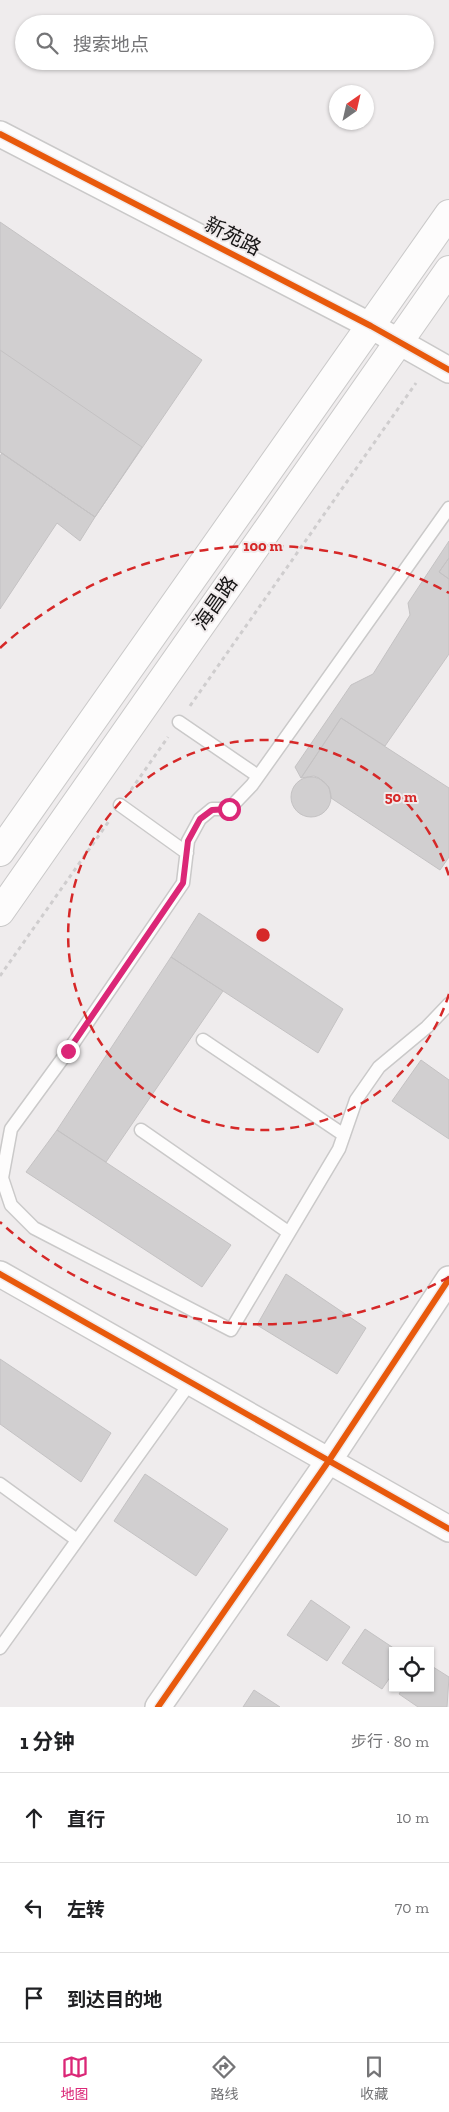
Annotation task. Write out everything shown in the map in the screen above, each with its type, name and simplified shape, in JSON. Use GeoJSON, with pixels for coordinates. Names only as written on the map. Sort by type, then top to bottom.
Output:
{"type":"FeatureCollection","features":[{"type":"Feature","properties":{"kind":"main road","name":"海昌路"},"geometry":{"type":"LineString","coordinates":[[0,852],[449,214]]}},
{"type":"Feature","properties":{"kind":"main road","name":"海昌路"},"geometry":{"type":"LineString","coordinates":[[0,912],[398,340],[449,270]]}},
{"type":"Feature","properties":{"kind":"street","name":"新苑路"},"geometry":{"type":"LineString","coordinates":[[0,134],[398,340],[449,370]]}},
{"type":"Feature","properties":{"kind":"street"},"geometry":{"type":"LineString","coordinates":[[0,1274],[449,1529]]}},
{"type":"Feature","properties":{"kind":"street"},"geometry":{"type":"LineString","coordinates":[[158,1707],[328,1462],[449,1279]]}},
{"type":"Feature","properties":{"kind":"lane"},"geometry":{"type":"LineString","coordinates":[[449,508],[252,785],[229,809],[212,810],[200,819],[188,841],[183,883],[68,1051],[11,1129],[2,1178],[11,1204],[34,1228],[231,1330],[339,1149],[356,1100],[379,1067],[427,1027],[449,1004]]}},
{"type":"Feature","properties":{"kind":"lane"},"geometry":{"type":"LineString","coordinates":[[179,722],[258,776]]}},
{"type":"Feature","properties":{"kind":"lane"},"geometry":{"type":"LineString","coordinates":[[120,805],[187,853]]}},
{"type":"Feature","properties":{"kind":"lane"},"geometry":{"type":"LineString","coordinates":[[203,1040],[344,1135]]}},
{"type":"Feature","properties":{"kind":"lane"},"geometry":{"type":"LineString","coordinates":[[141,1130],[288,1232]]}},
{"type":"Feature","properties":{"kind":"lane"},"geometry":{"type":"LineString","coordinates":[[0,1648],[190,1383]]}},
{"type":"Feature","properties":{"kind":"lane"},"geometry":{"type":"LineString","coordinates":[[0,1484],[78,1540]]}},
{"type":"Feature","properties":{"kind":"path"},"geometry":{"type":"LineString","coordinates":[[0,976],[416,383]]}},
{"type":"Feature","properties":{"kind":"building"},"geometry":{"type":"Polygon","coordinates":[[[0,222],[202,360],[95,517],[0,452],[0,222]]]}},
{"type":"Feature","properties":{"kind":"building"},"geometry":{"type":"Polygon","coordinates":[[[0,350],[142,447],[95,517],[0,452],[0,350]]]}},
{"type":"Feature","properties":{"kind":"building"},"geometry":{"type":"Polygon","coordinates":[[[2,453],[95,517],[80,541],[57,523],[0,609],[0,456],[2,453]]]}},
{"type":"Feature","properties":{"kind":"building"},"geometry":{"type":"Polygon","coordinates":[[[449,541],[449,558],[439,572],[449,579],[449,654],[385,746],[341,718],[301,778],[295,767],[351,685],[373,674],[410,615],[408,603],[449,541]]]}},
{"type":"Feature","properties":{"kind":"building"},"geometry":{"type":"Polygon","coordinates":[[[449,558],[449,579],[439,572],[449,558]]]}},
{"type":"Feature","properties":{"kind":"building"},"geometry":{"type":"Polygon","coordinates":[[[341,718],[449,788],[449,857],[440,870],[331,798],[329,787],[319,778],[314,776],[301,778],[341,718]]]}},
{"type":"Feature","properties":{"kind":"building"},"geometry":{"type":"Polygon","coordinates":[[[315,777],[322,780],[328,786],[331,797],[330,805],[322,814],[315,817],[307,817],[300,814],[292,805],[291,793],[294,786],[303,778],[315,777]]]}},
{"type":"Feature","properties":{"kind":"building"},"geometry":{"type":"Polygon","coordinates":[[[199,913],[343,1009],[318,1053],[171,957],[199,913]]]}},
{"type":"Feature","properties":{"kind":"building"},"geometry":{"type":"Polygon","coordinates":[[[171,957],[223,991],[106,1162],[57,1130],[171,957]]]}},
{"type":"Feature","properties":{"kind":"building"},"geometry":{"type":"Polygon","coordinates":[[[421,1060],[449,1080],[449,1139],[392,1101],[421,1060]]]}},
{"type":"Feature","properties":{"kind":"building"},"geometry":{"type":"Polygon","coordinates":[[[57,1130],[231,1245],[202,1287],[26,1172],[57,1130]]]}},
{"type":"Feature","properties":{"kind":"building"},"geometry":{"type":"Polygon","coordinates":[[[286,1274],[366,1328],[337,1374],[257,1325],[286,1274]]]}},
{"type":"Feature","properties":{"kind":"building"},"geometry":{"type":"Polygon","coordinates":[[[0,1359],[111,1433],[81,1482],[0,1424],[0,1359]]]}},
{"type":"Feature","properties":{"kind":"building"},"geometry":{"type":"Polygon","coordinates":[[[145,1474],[228,1529],[196,1576],[114,1521],[145,1474]]]}},
{"type":"Feature","properties":{"kind":"building"},"geometry":{"type":"Polygon","coordinates":[[[311,1600],[350,1627],[327,1661],[287,1635],[311,1600]]]}},
{"type":"Feature","properties":{"kind":"building"},"geometry":{"type":"Polygon","coordinates":[[[365,1629],[392,1647],[389,1647],[389,1679],[382,1689],[342,1663],[365,1629]]]}},
{"type":"Feature","properties":{"kind":"building"},"geometry":{"type":"Polygon","coordinates":[[[434,1668],[449,1677],[447,1707],[418,1707],[399,1694],[400,1692],[434,1692],[434,1668]]]}},
{"type":"Feature","properties":{"kind":"building"},"geometry":{"type":"Polygon","coordinates":[[[254,1690],[280,1707],[243,1707],[254,1690]]]}},
{"type":"Feature","properties":{"kind":"cycle path"},"geometry":{"type":"LineString","coordinates":[[0,134],[371,326],[449,370]]}},
{"type":"Feature","properties":{"kind":"cycle path"},"geometry":{"type":"LineString","coordinates":[[0,1274],[449,1529]]}},
{"type":"Feature","properties":{"kind":"cycle path"},"geometry":{"type":"LineString","coordinates":[[158,1707],[328,1462],[449,1279]]}},
{"type":"Feature","properties":{"kind":"route"},"geometry":{"type":"LineString","coordinates":[[68,1051],[183,883],[188,841],[200,819],[212,810],[229,809]]}}]}
